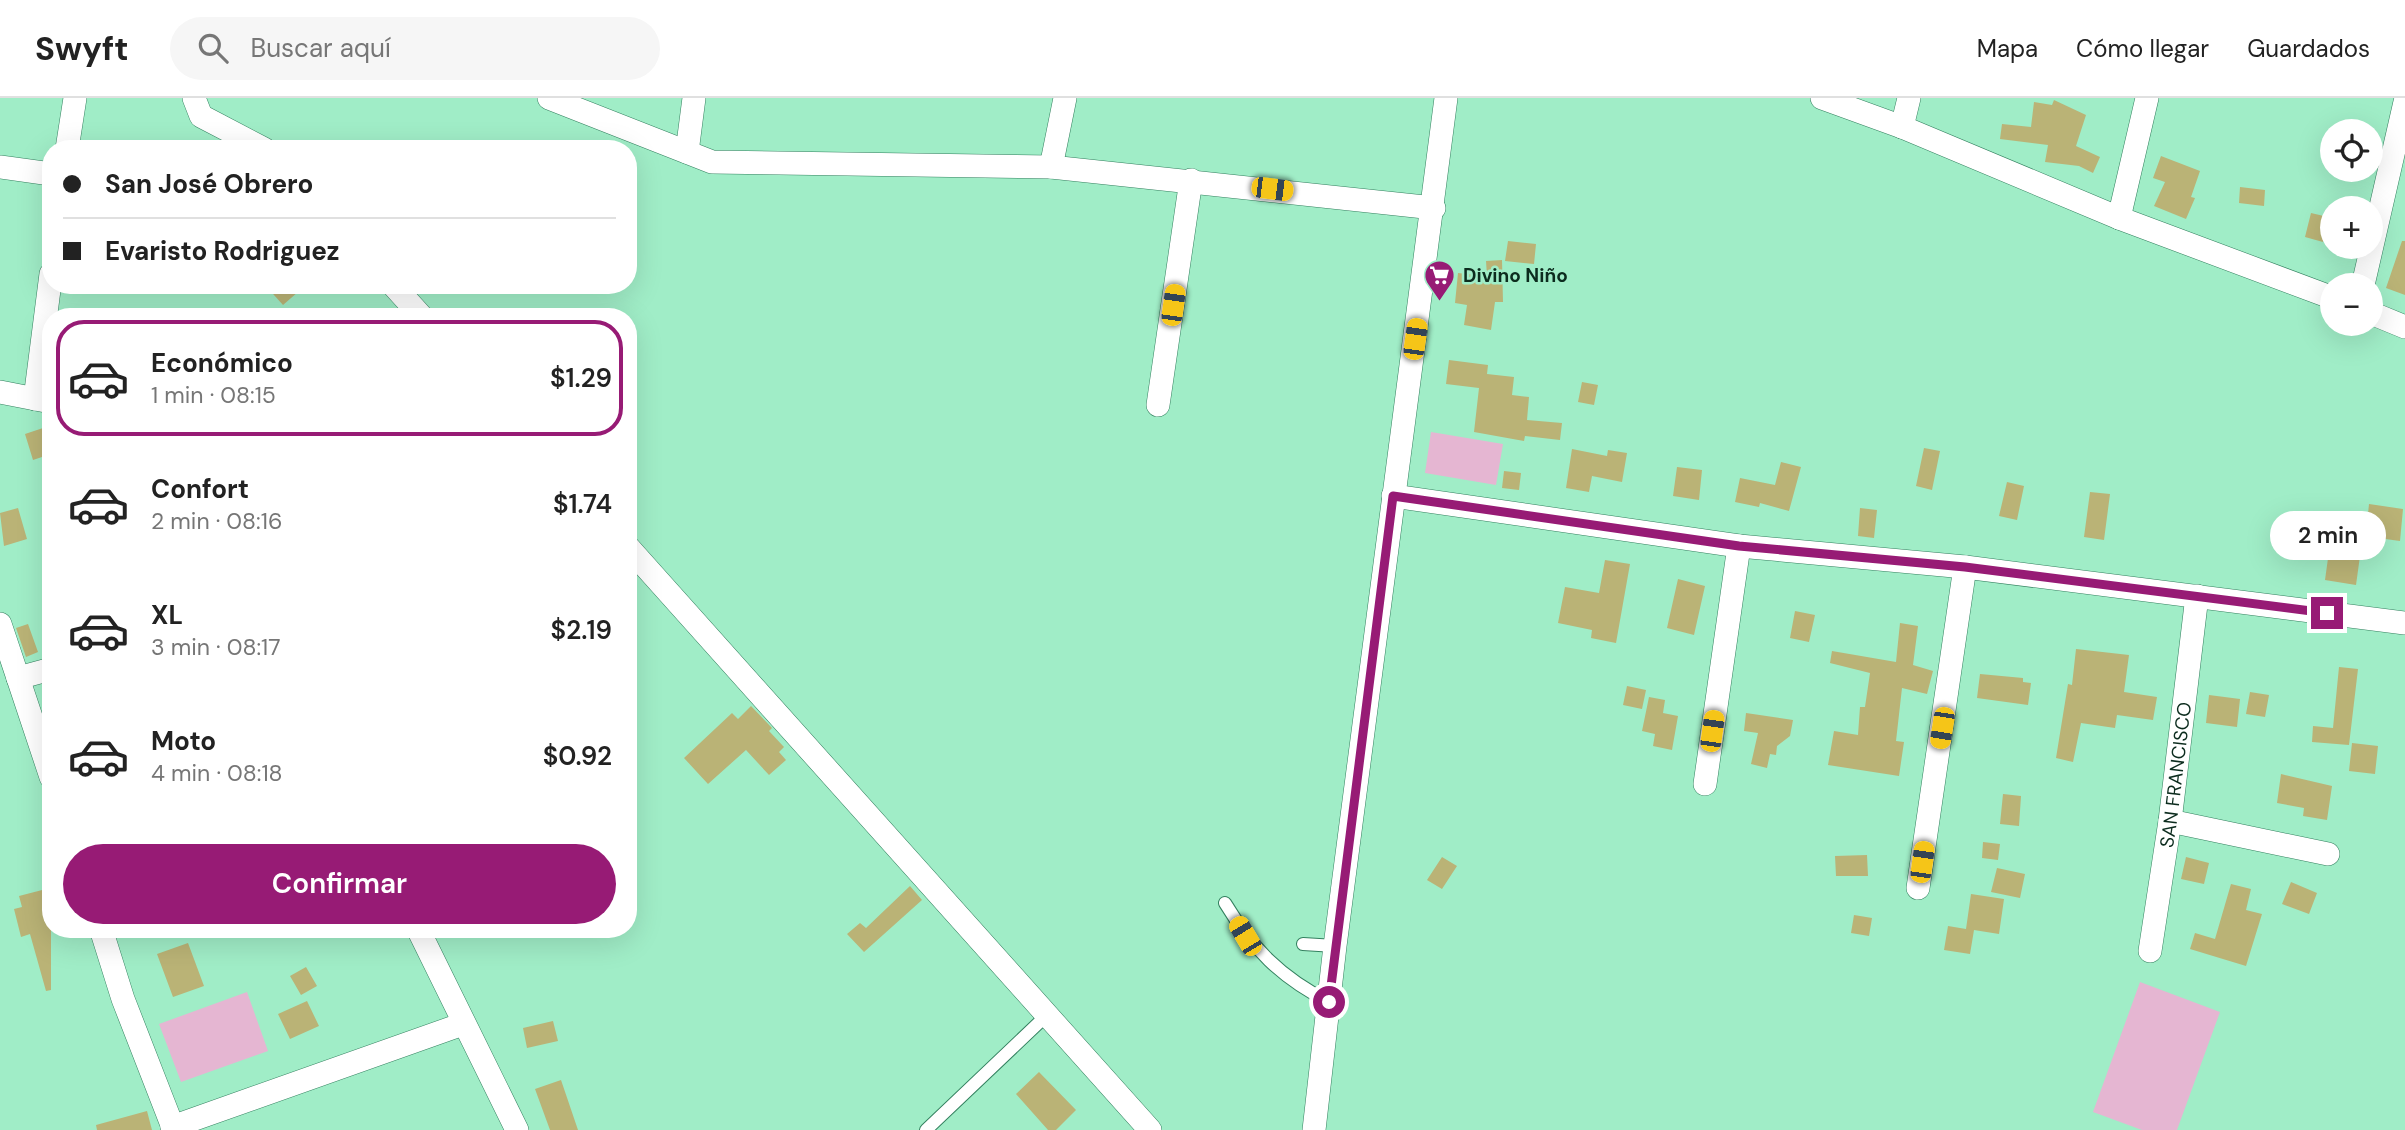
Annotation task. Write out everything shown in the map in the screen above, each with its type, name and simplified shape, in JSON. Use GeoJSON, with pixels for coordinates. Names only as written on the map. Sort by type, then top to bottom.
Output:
{"type":"FeatureCollection","features":[{"type":"Feature","properties":{"kind":"street"},"geometry":{"type":"LineString","coordinates":[[68,140],[75,98]]}},
{"type":"Feature","properties":{"kind":"street"},"geometry":{"type":"LineString","coordinates":[[194,98],[201,116],[247,140]]}},
{"type":"Feature","properties":{"kind":"street"},"geometry":{"type":"LineString","coordinates":[[550,98],[712,162],[1051,167],[1434,208]]}},
{"type":"Feature","properties":{"kind":"street"},"geometry":{"type":"LineString","coordinates":[[687,152],[694,98]]}},
{"type":"Feature","properties":{"kind":"street"},"geometry":{"type":"LineString","coordinates":[[1051,167],[1065,98]]}},
{"type":"Feature","properties":{"kind":"street"},"geometry":{"type":"LineString","coordinates":[[1314,1130],[1335,946],[1393,496],[1434,208],[1446,98]]}},
{"type":"Feature","properties":{"kind":"street"},"geometry":{"type":"LineString","coordinates":[[1822,98],[1902,127],[2119,218],[2320,293]]}},
{"type":"Feature","properties":{"kind":"street"},"geometry":{"type":"LineString","coordinates":[[1902,127],[1909,98]]}},
{"type":"Feature","properties":{"kind":"street"},"geometry":{"type":"LineString","coordinates":[[2119,218],[2147,98]]}},
{"type":"Feature","properties":{"kind":"street"},"geometry":{"type":"LineString","coordinates":[[2366,273],[2405,102]]}},
{"type":"Feature","properties":{"kind":"street"},"geometry":{"type":"LineString","coordinates":[[0,167],[42,173]]}},
{"type":"Feature","properties":{"kind":"street"},"geometry":{"type":"LineString","coordinates":[[1158,405],[1191,180]]}},
{"type":"Feature","properties":{"kind":"street"},"geometry":{"type":"LineString","coordinates":[[401,294],[414,308]]}},
{"type":"Feature","properties":{"kind":"street"},"geometry":{"type":"LineString","coordinates":[[2383,318],[2405,327]]}},
{"type":"Feature","properties":{"kind":"street"},"geometry":{"type":"LineString","coordinates":[[0,392],[42,401]]}},
{"type":"Feature","properties":{"kind":"street"},"geometry":{"type":"LineString","coordinates":[[1393,496],[1739,546],[1965,567],[2405,623]]}},
{"type":"Feature","properties":{"kind":"street"},"geometry":{"type":"LineString","coordinates":[[1705,784],[1739,546]]}},
{"type":"Feature","properties":{"kind":"street"},"geometry":{"type":"LineString","coordinates":[[637,557],[1150,1130]]}},
{"type":"Feature","properties":{"kind":"street"},"geometry":{"type":"LineString","coordinates":[[1918,888],[1965,567]]}},
{"type":"Feature","properties":{"kind":"street","name":"SAN FRANCISCO"},"geometry":{"type":"LineString","coordinates":[[2150,951],[2170,821],[2197,596]]}},
{"type":"Feature","properties":{"kind":"street"},"geometry":{"type":"LineString","coordinates":[[0,624],[42,750]]}},
{"type":"Feature","properties":{"kind":"street"},"geometry":{"type":"LineString","coordinates":[[18,678],[42,671]]}},
{"type":"Feature","properties":{"kind":"street"},"geometry":{"type":"LineString","coordinates":[[2170,821],[2328,854]]}},
{"type":"Feature","properties":{"kind":"street"},"geometry":{"type":"LineString","coordinates":[[104,938],[123,999],[173,1129],[463,1024]]}},
{"type":"Feature","properties":{"kind":"street"},"geometry":{"type":"LineString","coordinates":[[422,938],[517,1130]]}},
{"type":"Feature","properties":{"kind":"lane"},"geometry":{"type":"LineString","coordinates":[[1225,903],[1254,948],[1304,989],[1329,1002]]}},
{"type":"Feature","properties":{"kind":"lane"},"geometry":{"type":"LineString","coordinates":[[1303,944],[1335,946]]}},
{"type":"Feature","properties":{"kind":"lane"},"geometry":{"type":"LineString","coordinates":[[926,1130],[1047,1015]]}},
{"type":"Feature","properties":{"kind":"shaded area"},"geometry":{"type":"Polygon","coordinates":[[[1431,432],[1503,444],[1496,485],[1425,473],[1431,432]]]}},
{"type":"Feature","properties":{"kind":"shaded area"},"geometry":{"type":"Polygon","coordinates":[[[2140,982],[2220,1012],[2177,1130],[2142,1130],[2093,1112],[2140,982]]]}},
{"type":"Feature","properties":{"kind":"shaded area"},"geometry":{"type":"Polygon","coordinates":[[[247,992],[268,1051],[181,1082],[159,1024],[247,992]]]}},
{"type":"Feature","properties":{"kind":"building"},"geometry":{"type":"Polygon","coordinates":[[[2054,100],[2086,115],[2076,146],[2100,157],[2093,173],[2079,166],[2045,162],[2048,145],[2000,139],[2002,124],[2031,127],[2034,102],[2052,105],[2054,100]]]}},
{"type":"Feature","properties":{"kind":"building"},"geometry":{"type":"Polygon","coordinates":[[[2161,156],[2200,171],[2191,197],[2195,198],[2186,219],[2154,206],[2165,182],[2153,178],[2161,156]]]}},
{"type":"Feature","properties":{"kind":"building"},"geometry":{"type":"Polygon","coordinates":[[[2240,187],[2265,190],[2264,206],[2239,203],[2240,187]]]}},
{"type":"Feature","properties":{"kind":"building"},"geometry":{"type":"Polygon","coordinates":[[[2311,213],[2320,215],[2320,241],[2305,237],[2311,213]]]}},
{"type":"Feature","properties":{"kind":"building"},"geometry":{"type":"Polygon","coordinates":[[[1508,241],[1536,244],[1534,264],[1505,261],[1508,241]]]}},
{"type":"Feature","properties":{"kind":"building"},"geometry":{"type":"Polygon","coordinates":[[[2402,241],[2405,241],[2405,295],[2386,288],[2402,241]]]}},
{"type":"Feature","properties":{"kind":"building"},"geometry":{"type":"Polygon","coordinates":[[[1502,260],[1503,302],[1495,302],[1491,330],[1464,325],[1467,305],[1455,303],[1458,273],[1487,276],[1486,261],[1502,260]]]}},
{"type":"Feature","properties":{"kind":"building"},"geometry":{"type":"Polygon","coordinates":[[[273,294],[296,294],[283,305],[273,294]]]}},
{"type":"Feature","properties":{"kind":"building"},"geometry":{"type":"Polygon","coordinates":[[[1449,360],[1488,365],[1487,374],[1514,377],[1512,395],[1529,397],[1527,420],[1562,423],[1560,440],[1525,436],[1524,441],[1474,432],[1479,388],[1446,384],[1449,360]]]}},
{"type":"Feature","properties":{"kind":"building"},"geometry":{"type":"Polygon","coordinates":[[[1582,382],[1598,385],[1594,405],[1578,402],[1582,382]]]}},
{"type":"Feature","properties":{"kind":"building"},"geometry":{"type":"Polygon","coordinates":[[[42,428],[42,457],[33,460],[25,434],[42,428]]]}},
{"type":"Feature","properties":{"kind":"building"},"geometry":{"type":"Polygon","coordinates":[[[1924,448],[1940,451],[1932,490],[1916,486],[1924,448]]]}},
{"type":"Feature","properties":{"kind":"building"},"geometry":{"type":"Polygon","coordinates":[[[1572,449],[1607,456],[1608,450],[1627,453],[1622,482],[1592,476],[1589,492],[1566,488],[1572,449]]]}},
{"type":"Feature","properties":{"kind":"building"},"geometry":{"type":"Polygon","coordinates":[[[1781,462],[1801,467],[1789,511],[1760,503],[1759,507],[1735,502],[1740,478],[1775,485],[1781,462]]]}},
{"type":"Feature","properties":{"kind":"building"},"geometry":{"type":"Polygon","coordinates":[[[1677,467],[1702,470],[1699,500],[1673,496],[1677,467]]]}},
{"type":"Feature","properties":{"kind":"building"},"geometry":{"type":"Polygon","coordinates":[[[1504,471],[1521,473],[1519,490],[1502,488],[1504,471]]]}},
{"type":"Feature","properties":{"kind":"building"},"geometry":{"type":"Polygon","coordinates":[[[2007,482],[2024,486],[2017,520],[1999,516],[2007,482]]]}},
{"type":"Feature","properties":{"kind":"building"},"geometry":{"type":"Polygon","coordinates":[[[2090,492],[2110,494],[2104,540],[2084,537],[2090,492]]]}},
{"type":"Feature","properties":{"kind":"building"},"geometry":{"type":"Polygon","coordinates":[[[2369,504],[2403,509],[2400,541],[2371,537],[2372,524],[2367,524],[2369,504]]]}},
{"type":"Feature","properties":{"kind":"building"},"geometry":{"type":"Polygon","coordinates":[[[18,508],[27,539],[4,546],[0,513],[18,508]]]}},
{"type":"Feature","properties":{"kind":"building"},"geometry":{"type":"Polygon","coordinates":[[[1860,508],[1877,510],[1874,538],[1858,536],[1860,508]]]}},
{"type":"Feature","properties":{"kind":"building"},"geometry":{"type":"Polygon","coordinates":[[[2329,551],[2360,556],[2356,585],[2325,580],[2329,551]]]}},
{"type":"Feature","properties":{"kind":"building"},"geometry":{"type":"Polygon","coordinates":[[[1605,560],[1630,564],[1616,643],[1591,638],[1592,630],[1558,623],[1565,587],[1599,593],[1605,560]]]}},
{"type":"Feature","properties":{"kind":"building"},"geometry":{"type":"Polygon","coordinates":[[[1678,579],[1705,586],[1694,635],[1667,628],[1678,579]]]}},
{"type":"Feature","properties":{"kind":"building"},"geometry":{"type":"Polygon","coordinates":[[[1795,611],[1815,615],[1809,642],[1790,638],[1795,611]]]}},
{"type":"Feature","properties":{"kind":"building"},"geometry":{"type":"Polygon","coordinates":[[[1900,623],[1918,626],[1913,665],[1933,671],[1927,694],[1902,688],[1896,741],[1904,742],[1899,776],[1828,765],[1834,731],[1858,735],[1860,707],[1865,707],[1870,673],[1830,663],[1832,651],[1896,662],[1900,623]]]}},
{"type":"Feature","properties":{"kind":"building"},"geometry":{"type":"Polygon","coordinates":[[[28,624],[38,652],[26,657],[16,628],[28,624]]]}},
{"type":"Feature","properties":{"kind":"building"},"geometry":{"type":"Polygon","coordinates":[[[2076,649],[2129,655],[2124,692],[2157,697],[2153,720],[2117,715],[2115,728],[2081,723],[2073,762],[2056,758],[2068,684],[2072,685],[2076,649]]]}},
{"type":"Feature","properties":{"kind":"building"},"geometry":{"type":"Polygon","coordinates":[[[2339,667],[2358,669],[2349,745],[2312,742],[2313,726],[2333,728],[2339,667]]]}},
{"type":"Feature","properties":{"kind":"building"},"geometry":{"type":"Polygon","coordinates":[[[1980,674],[2023,678],[2023,682],[2031,683],[2028,705],[1977,698],[1980,674]]]}},
{"type":"Feature","properties":{"kind":"building"},"geometry":{"type":"Polygon","coordinates":[[[1627,686],[1646,690],[1642,709],[1623,705],[1627,686]]]}},
{"type":"Feature","properties":{"kind":"building"},"geometry":{"type":"Polygon","coordinates":[[[2250,692],[2269,695],[2265,717],[2246,714],[2250,692]]]}},
{"type":"Feature","properties":{"kind":"building"},"geometry":{"type":"Polygon","coordinates":[[[2209,695],[2240,699],[2237,727],[2206,723],[2209,695]]]}},
{"type":"Feature","properties":{"kind":"building"},"geometry":{"type":"Polygon","coordinates":[[[1649,697],[1665,700],[1663,713],[1678,716],[1672,750],[1653,746],[1655,734],[1642,731],[1649,697]]]}},
{"type":"Feature","properties":{"kind":"building"},"geometry":{"type":"Polygon","coordinates":[[[751,706],[772,728],[769,731],[784,747],[779,752],[786,760],[769,775],[746,750],[708,784],[684,758],[732,713],[738,719],[751,706]]]}},
{"type":"Feature","properties":{"kind":"building"},"geometry":{"type":"Polygon","coordinates":[[[1746,713],[1793,720],[1790,736],[1777,746],[1776,755],[1770,754],[1767,768],[1751,764],[1758,733],[1744,731],[1746,713]]]}},
{"type":"Feature","properties":{"kind":"building"},"geometry":{"type":"Polygon","coordinates":[[[2352,743],[2378,746],[2375,774],[2349,771],[2352,743]]]}},
{"type":"Feature","properties":{"kind":"building"},"geometry":{"type":"Polygon","coordinates":[[[2281,774],[2332,786],[2327,820],[2303,816],[2304,808],[2277,803],[2281,774]]]}},
{"type":"Feature","properties":{"kind":"building"},"geometry":{"type":"Polygon","coordinates":[[[2003,794],[2021,796],[2019,826],[2000,824],[2003,794]]]}},
{"type":"Feature","properties":{"kind":"building"},"geometry":{"type":"Polygon","coordinates":[[[1983,842],[2000,844],[1998,860],[1982,858],[1983,842]]]}},
{"type":"Feature","properties":{"kind":"building"},"geometry":{"type":"Polygon","coordinates":[[[1867,855],[1868,876],[1836,876],[1835,856],[1867,855]]]}},
{"type":"Feature","properties":{"kind":"building"},"geometry":{"type":"Polygon","coordinates":[[[1442,857],[1457,866],[1442,889],[1427,880],[1442,857]]]}},
{"type":"Feature","properties":{"kind":"building"},"geometry":{"type":"Polygon","coordinates":[[[2186,857],[2209,863],[2204,884],[2181,879],[2186,857]]]}},
{"type":"Feature","properties":{"kind":"building"},"geometry":{"type":"Polygon","coordinates":[[[1997,868],[2025,874],[2020,898],[1991,892],[1997,868]]]}},
{"type":"Feature","properties":{"kind":"building"},"geometry":{"type":"Polygon","coordinates":[[[2291,882],[2317,893],[2309,914],[2282,904],[2291,882]]]}},
{"type":"Feature","properties":{"kind":"building"},"geometry":{"type":"Polygon","coordinates":[[[2231,884],[2251,889],[2246,910],[2262,914],[2246,966],[2190,949],[2195,933],[2215,939],[2231,884]]]}},
{"type":"Feature","properties":{"kind":"building"},"geometry":{"type":"Polygon","coordinates":[[[910,886],[922,900],[864,952],[847,934],[860,923],[866,928],[910,886]]]}},
{"type":"Feature","properties":{"kind":"building"},"geometry":{"type":"Polygon","coordinates":[[[42,890],[42,938],[51,938],[51,990],[46,991],[30,934],[21,937],[14,909],[22,907],[19,896],[42,890]]]}},
{"type":"Feature","properties":{"kind":"building"},"geometry":{"type":"Polygon","coordinates":[[[1971,894],[2004,899],[1999,934],[1974,930],[1970,954],[1944,950],[1948,926],[1966,929],[1971,894]]]}},
{"type":"Feature","properties":{"kind":"building"},"geometry":{"type":"Polygon","coordinates":[[[1854,915],[1872,918],[1869,936],[1851,933],[1854,915]]]}},
{"type":"Feature","properties":{"kind":"building"},"geometry":{"type":"Polygon","coordinates":[[[188,943],[204,986],[173,997],[157,954],[188,943]]]}},
{"type":"Feature","properties":{"kind":"building"},"geometry":{"type":"Polygon","coordinates":[[[306,967],[317,986],[301,995],[290,976],[306,967]]]}},
{"type":"Feature","properties":{"kind":"building"},"geometry":{"type":"Polygon","coordinates":[[[307,1001],[319,1026],[290,1039],[278,1014],[307,1001]]]}},
{"type":"Feature","properties":{"kind":"building"},"geometry":{"type":"Polygon","coordinates":[[[553,1021],[558,1041],[527,1048],[523,1028],[553,1021]]]}},
{"type":"Feature","properties":{"kind":"building"},"geometry":{"type":"Polygon","coordinates":[[[1039,1072],[1076,1110],[1056,1130],[1048,1130],[1016,1094],[1039,1072]]]}},
{"type":"Feature","properties":{"kind":"building"},"geometry":{"type":"Polygon","coordinates":[[[561,1080],[578,1130],[550,1130],[535,1089],[561,1080]]]}},
{"type":"Feature","properties":{"kind":"building"},"geometry":{"type":"Polygon","coordinates":[[[147,1111],[152,1130],[97,1130],[96,1125],[147,1111]]]}},
{"type":"Feature","properties":{"kind":"place","name":"Divino Niño"},"geometry":{"type":"Point","coordinates":[1440,302]}},
{"type":"Feature","properties":{"kind":"route"},"geometry":{"type":"LineString","coordinates":[[1329,1002],[1393,496],[1739,546],[1965,567],[2327,613]]}}]}
